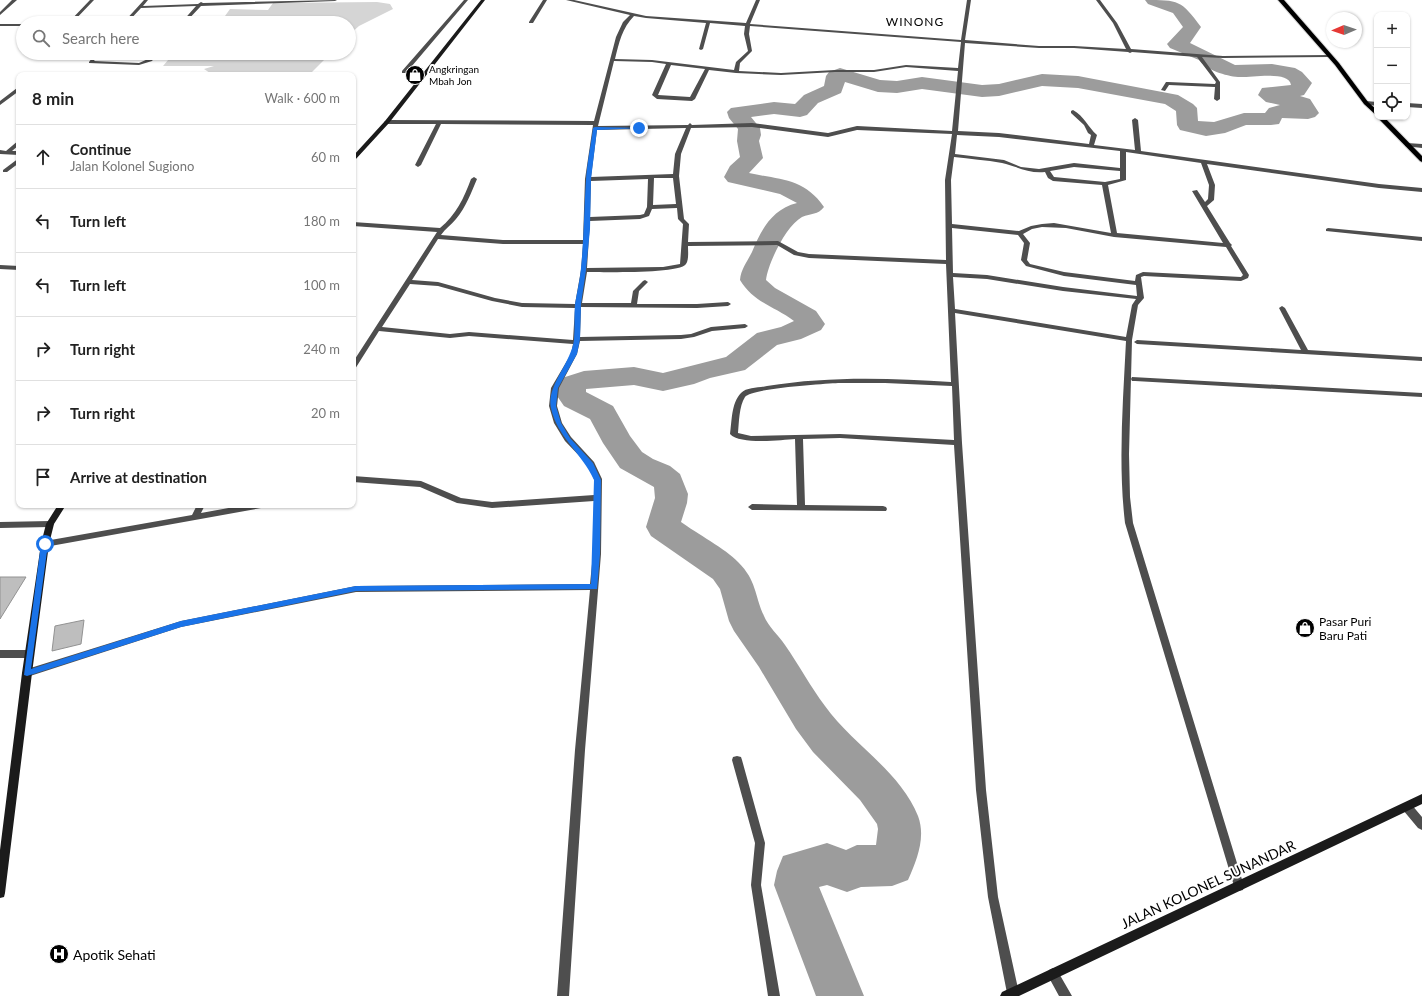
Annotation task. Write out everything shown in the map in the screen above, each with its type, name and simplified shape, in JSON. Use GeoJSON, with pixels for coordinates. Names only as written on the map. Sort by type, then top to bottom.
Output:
{"type":"FeatureCollection","features":[{"type":"Feature","properties":{"kind":"main road"},"geometry":{"type":"LineString","coordinates":[[356,156],[387,122],[483,0]]}},
{"type":"Feature","properties":{"kind":"main road"},"geometry":{"type":"LineString","coordinates":[[1281,0],[1374,111]]}},
{"type":"Feature","properties":{"kind":"main road"},"geometry":{"type":"LineString","coordinates":[[1383,120],[1422,160]]}},
{"type":"Feature","properties":{"kind":"main road"},"geometry":{"type":"LineString","coordinates":[[0,886],[29,654],[45,544],[50,524],[60,508]]}},
{"type":"Feature","properties":{"kind":"main road","name":"JALAN KOLONEL SUNANDAR"},"geometry":{"type":"LineString","coordinates":[[1010,994],[1422,799]]}},
{"type":"Feature","properties":{"kind":"street"},"geometry":{"type":"LineString","coordinates":[[0,14],[15,0]]}},
{"type":"Feature","properties":{"kind":"street"},"geometry":{"type":"LineString","coordinates":[[77,16],[92,0]]}},
{"type":"Feature","properties":{"kind":"street"},"geometry":{"type":"LineString","coordinates":[[131,16],[146,0]]}},
{"type":"Feature","properties":{"kind":"street"},"geometry":{"type":"LineString","coordinates":[[139,7],[202,2],[335,0]]}},
{"type":"Feature","properties":{"kind":"street"},"geometry":{"type":"LineString","coordinates":[[404,72],[466,0]]}},
{"type":"Feature","properties":{"kind":"street"},"geometry":{"type":"LineString","coordinates":[[531,22],[544,0]]}},
{"type":"Feature","properties":{"kind":"street"},"geometry":{"type":"LineString","coordinates":[[568,0],[584,1],[632,15],[963,41],[1200,56],[1329,56]]}},
{"type":"Feature","properties":{"kind":"street"},"geometry":{"type":"LineString","coordinates":[[736,72],[738,63],[749,54],[750,51],[747,45],[746,25],[758,0]]}},
{"type":"Feature","properties":{"kind":"street"},"geometry":{"type":"LineString","coordinates":[[968,0],[955,132],[950,155],[948,180],[949,262],[958,443],[981,790],[993,897],[1010,994]]}},
{"type":"Feature","properties":{"kind":"street"},"geometry":{"type":"LineString","coordinates":[[1098,0],[1115,23],[1130,52]]}},
{"type":"Feature","properties":{"kind":"street"},"geometry":{"type":"LineString","coordinates":[[189,16],[202,2]]}},
{"type":"Feature","properties":{"kind":"street"},"geometry":{"type":"LineString","coordinates":[[563,996],[578,765],[594,587],[598,480],[595,471],[568,439],[558,423],[553,406],[555,388],[574,354],[576,341],[578,305],[584,270],[588,179],[596,126],[618,37],[625,22],[632,15]]}},
{"type":"Feature","properties":{"kind":"street"},"geometry":{"type":"LineString","coordinates":[[701,49],[708,22]]}},
{"type":"Feature","properties":{"kind":"street"},"geometry":{"type":"LineString","coordinates":[[0,25],[16,25]]}},
{"type":"Feature","properties":{"kind":"street"},"geometry":{"type":"LineString","coordinates":[[1200,56],[1218,82],[1217,99]]}},
{"type":"Feature","properties":{"kind":"street"},"geometry":{"type":"LineString","coordinates":[[93,60],[91,62],[139,64],[150,60]]}},
{"type":"Feature","properties":{"kind":"street"},"geometry":{"type":"LineString","coordinates":[[612,60],[670,63],[736,72],[781,74],[835,71],[874,71],[906,66],[960,70]]}},
{"type":"Feature","properties":{"kind":"street"},"geometry":{"type":"LineString","coordinates":[[670,63],[656,94],[657,97],[692,99],[708,68]]}},
{"type":"Feature","properties":{"kind":"street"},"geometry":{"type":"LineString","coordinates":[[1163,90],[1168,83],[1218,86]]}},
{"type":"Feature","properties":{"kind":"street"},"geometry":{"type":"LineString","coordinates":[[0,103],[16,91]]}},
{"type":"Feature","properties":{"kind":"street"},"geometry":{"type":"LineString","coordinates":[[1366,103],[1374,104]]}},
{"type":"Feature","properties":{"kind":"street"},"geometry":{"type":"LineString","coordinates":[[1410,106],[1422,106]]}},
{"type":"Feature","properties":{"kind":"street"},"geometry":{"type":"LineString","coordinates":[[1073,112],[1086,124],[1090,132],[1094,135],[1091,146]]}},
{"type":"Feature","properties":{"kind":"street"},"geometry":{"type":"LineString","coordinates":[[1135,120],[1138,152]]}},
{"type":"Feature","properties":{"kind":"street"},"geometry":{"type":"LineString","coordinates":[[387,122],[596,126],[744,124],[817,135],[839,133],[857,128],[955,132],[999,135],[1124,150],[1379,186],[1422,190]]}},
{"type":"Feature","properties":{"kind":"street"},"geometry":{"type":"LineString","coordinates":[[418,165],[439,122]]}},
{"type":"Feature","properties":{"kind":"street"},"geometry":{"type":"LineString","coordinates":[[584,270],[676,268],[684,263],[686,224],[681,219],[676,176],[678,154],[690,125]]}},
{"type":"Feature","properties":{"kind":"street"},"geometry":{"type":"LineString","coordinates":[[8,152],[16,145]]}},
{"type":"Feature","properties":{"kind":"street"},"geometry":{"type":"LineString","coordinates":[[1407,145],[1422,146]]}},
{"type":"Feature","properties":{"kind":"street"},"geometry":{"type":"LineString","coordinates":[[1047,170],[1050,177],[1053,179],[1105,184],[1123,180],[1124,150]]}},
{"type":"Feature","properties":{"kind":"street"},"geometry":{"type":"LineString","coordinates":[[0,152],[16,153]]}},
{"type":"Feature","properties":{"kind":"street"},"geometry":{"type":"LineString","coordinates":[[950,155],[1004,162],[1030,170],[1047,170],[1074,165],[1123,170]]}},
{"type":"Feature","properties":{"kind":"street"},"geometry":{"type":"LineString","coordinates":[[0,176],[2,170],[16,162]]}},
{"type":"Feature","properties":{"kind":"street"},"geometry":{"type":"LineString","coordinates":[[1203,162],[1212,185],[1211,200],[1204,206]]}},
{"type":"Feature","properties":{"kind":"street"},"geometry":{"type":"LineString","coordinates":[[588,179],[676,176]]}},
{"type":"Feature","properties":{"kind":"street"},"geometry":{"type":"LineString","coordinates":[[587,219],[640,217],[647,215],[650,207],[651,177]]}},
{"type":"Feature","properties":{"kind":"street"},"geometry":{"type":"LineString","coordinates":[[356,362],[441,230],[454,221],[474,180]]}},
{"type":"Feature","properties":{"kind":"street"},"geometry":{"type":"LineString","coordinates":[[1105,184],[1114,236]]}},
{"type":"Feature","properties":{"kind":"street"},"geometry":{"type":"LineString","coordinates":[[1195,191],[1246,275],[1245,278],[1143,274],[1138,276],[1141,298],[1135,305],[1125,454],[1129,523],[1239,886]]}},
{"type":"Feature","properties":{"kind":"street"},"geometry":{"type":"LineString","coordinates":[[650,207],[679,206]]}},
{"type":"Feature","properties":{"kind":"street"},"geometry":{"type":"LineString","coordinates":[[356,224],[441,230]]}},
{"type":"Feature","properties":{"kind":"street"},"geometry":{"type":"LineString","coordinates":[[949,226],[1020,233],[1030,227],[1058,226],[1114,236],[1229,245]]}},
{"type":"Feature","properties":{"kind":"street"},"geometry":{"type":"LineString","coordinates":[[1328,230],[1422,239]]}},
{"type":"Feature","properties":{"kind":"street"},"geometry":{"type":"LineString","coordinates":[[1020,233],[1027,243],[1024,260],[1028,265],[1064,274],[1139,283]]}},
{"type":"Feature","properties":{"kind":"street"},"geometry":{"type":"LineString","coordinates":[[437,238],[503,242],[586,242]]}},
{"type":"Feature","properties":{"kind":"street"},"geometry":{"type":"LineString","coordinates":[[685,244],[772,243],[780,244],[796,254],[809,256],[949,262]]}},
{"type":"Feature","properties":{"kind":"street"},"geometry":{"type":"LineString","coordinates":[[0,267],[16,268]]}},
{"type":"Feature","properties":{"kind":"street"},"geometry":{"type":"LineString","coordinates":[[950,275],[987,277],[1063,289],[1141,298]]}},
{"type":"Feature","properties":{"kind":"street"},"geometry":{"type":"LineString","coordinates":[[408,282],[438,284],[494,300],[515,304],[544,306],[697,306],[728,304]]}},
{"type":"Feature","properties":{"kind":"street"},"geometry":{"type":"LineString","coordinates":[[634,305],[636,291],[645,282]]}},
{"type":"Feature","properties":{"kind":"street"},"geometry":{"type":"LineString","coordinates":[[1282,308],[1306,353]]}},
{"type":"Feature","properties":{"kind":"street"},"geometry":{"type":"LineString","coordinates":[[952,311],[1133,341],[1306,353],[1422,359]]}},
{"type":"Feature","properties":{"kind":"street"},"geometry":{"type":"LineString","coordinates":[[377,329],[450,336],[469,334],[576,341],[681,337],[692,336],[711,329],[745,326]]}},
{"type":"Feature","properties":{"kind":"street"},"geometry":{"type":"LineString","coordinates":[[1135,379],[1422,395]]}},
{"type":"Feature","properties":{"kind":"street"},"geometry":{"type":"LineString","coordinates":[[955,384],[894,380],[837,380],[800,383],[748,392],[740,398],[734,431],[736,436],[751,438],[800,436],[958,443]]}},
{"type":"Feature","properties":{"kind":"street"},"geometry":{"type":"LineString","coordinates":[[800,436],[801,506]]}},
{"type":"Feature","properties":{"kind":"street"},"geometry":{"type":"LineString","coordinates":[[356,478],[420,484],[460,501],[486,505],[597,498]]}},
{"type":"Feature","properties":{"kind":"street"},"geometry":{"type":"LineString","coordinates":[[752,507],[801,506],[883,509]]}},
{"type":"Feature","properties":{"kind":"street"},"geometry":{"type":"LineString","coordinates":[[195,516],[199,508]]}},
{"type":"Feature","properties":{"kind":"street"},"geometry":{"type":"LineString","coordinates":[[45,544],[242,508]]}},
{"type":"Feature","properties":{"kind":"street"},"geometry":{"type":"LineString","coordinates":[[0,525],[50,524]]}},
{"type":"Feature","properties":{"kind":"street"},"geometry":{"type":"LineString","coordinates":[[27,673],[181,624],[356,589],[594,587]]}},
{"type":"Feature","properties":{"kind":"street"},"geometry":{"type":"LineString","coordinates":[[0,654],[29,654]]}},
{"type":"Feature","properties":{"kind":"street"},"geometry":{"type":"LineString","coordinates":[[737,760],[760,843],[756,885],[774,996]]}},
{"type":"Feature","properties":{"kind":"street"},"geometry":{"type":"LineString","coordinates":[[1407,807],[1422,825]]}},
{"type":"Feature","properties":{"kind":"street"},"geometry":{"type":"LineString","coordinates":[[1053,974],[1066,996]]}},
{"type":"Feature","properties":{"kind":"shaded area"},"geometry":{"type":"Polygon","coordinates":[[[377,2],[390,4],[393,9],[356,29],[356,16],[225,16],[230,9],[268,10],[273,3],[377,2]]]}},
{"type":"Feature","properties":{"kind":"shaded area"},"geometry":{"type":"Polygon","coordinates":[[[168,60],[324,60],[312,72],[208,72],[204,69],[214,66],[163,66],[168,60]]]}},
{"type":"Feature","properties":{"kind":"building"},"geometry":{"type":"Polygon","coordinates":[[[0,577],[26,577],[0,619],[0,577]]]}},
{"type":"Feature","properties":{"kind":"building"},"geometry":{"type":"Polygon","coordinates":[[[84,620],[81,644],[52,651],[55,626],[84,620]]]}},
{"type":"Feature","properties":{"kind":"waterway"},"geometry":{"type":"LineString","coordinates":[[1154,0],[1179,9],[1192,27],[1186,37],[1177,44],[1203,55]]}},
{"type":"Feature","properties":{"kind":"waterway"},"geometry":{"type":"LineString","coordinates":[[840,996],[796,885],[799,871],[827,864],[847,871],[857,866],[892,865],[896,857],[900,829],[897,817],[875,787],[827,740],[810,717],[772,656],[747,621],[737,585],[725,570],[663,527],[672,498],[671,489],[668,482],[659,474],[641,467],[631,460],[618,443],[602,413],[575,399],[570,393],[572,384],[584,380],[634,376],[663,382],[684,378],[702,371],[735,364],[767,339],[791,333],[811,324],[806,317],[766,294],[753,280],[756,266],[780,223],[794,212],[812,207],[806,199],[789,189],[736,177],[738,171],[752,158],[748,141],[750,135],[749,128],[740,118],[738,112],[774,108],[800,111],[811,99],[834,89],[836,76],[840,74],[878,86],[897,87],[922,83],[982,91],[999,90],[1042,80],[1078,82],[1171,99],[1186,108],[1188,125],[1206,129],[1217,128],[1244,119],[1271,119],[1276,112],[1295,111],[1308,113],[1303,103],[1273,98],[1268,95],[1269,92],[1297,91],[1302,83],[1288,72],[1280,70],[1237,71],[1208,59]]}},
{"type":"Feature","properties":{"kind":"place","name":"Angkringan Mbah Jon"},"geometry":{"type":"Point","coordinates":[415,75]}},
{"type":"Feature","properties":{"kind":"place","name":"Pasar Puri Baru Pati"},"geometry":{"type":"Point","coordinates":[1305,628]}},
{"type":"Feature","properties":{"kind":"place","name":"Apotik Sehati"},"geometry":{"type":"Point","coordinates":[59,954]}},
{"type":"Feature","properties":{"kind":"district","name":"WINONG"},"geometry":{"type":"Point","coordinates":[915,21]}},
{"type":"Feature","properties":{"kind":"route"},"geometry":{"type":"LineString","coordinates":[[45,544],[27,673],[181,624],[356,589],[594,587],[597,554],[598,480],[591,464],[568,439],[558,423],[553,406],[555,388],[574,354],[577,339],[578,304],[584,270],[587,229],[588,179],[595,128],[639,128]]}}]}
